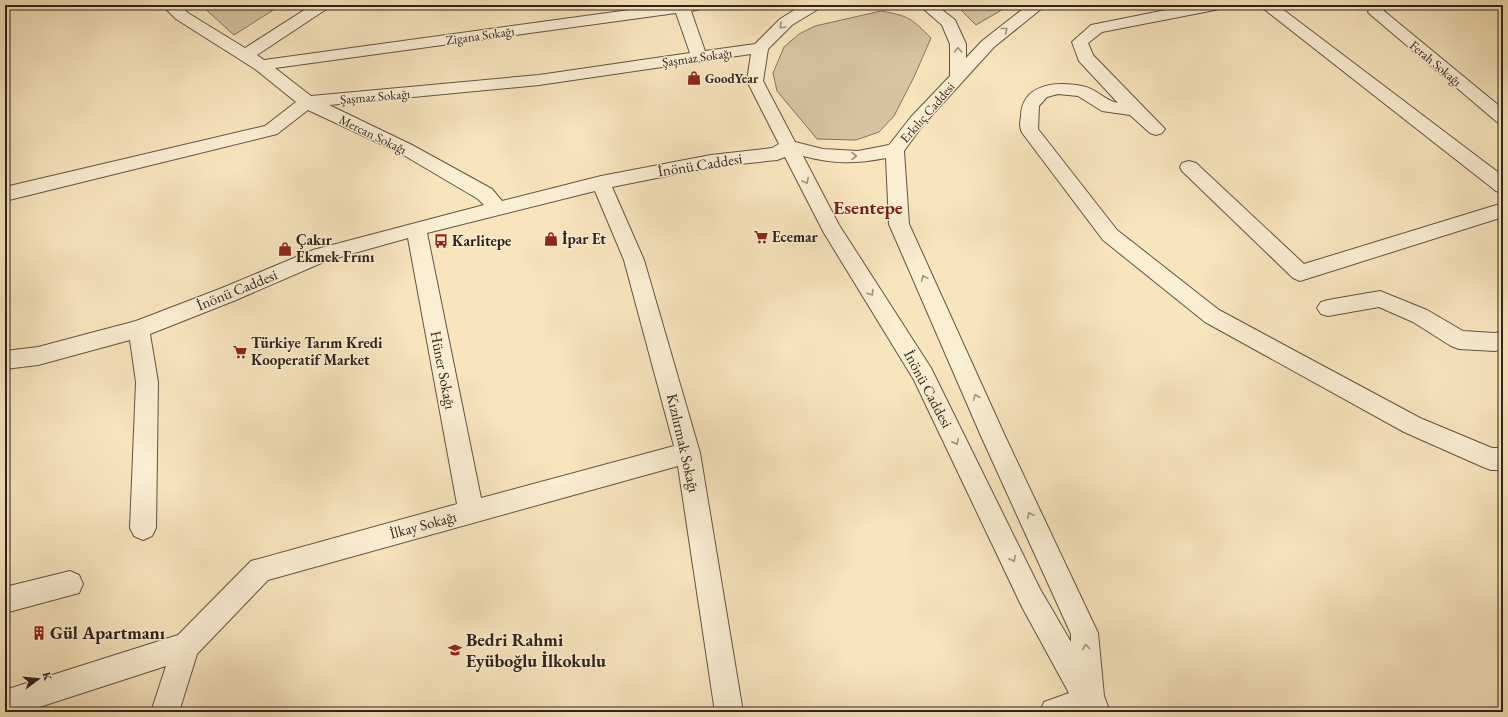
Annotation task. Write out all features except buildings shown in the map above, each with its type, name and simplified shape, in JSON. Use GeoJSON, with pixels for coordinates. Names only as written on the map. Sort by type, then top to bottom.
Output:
{"type":"FeatureCollection","features":[{"type":"Feature","properties":{"kind":"street","name":"Mercan Sokağı"},"geometry":{"type":"LineString","coordinates":[[170,5],[182,16],[246,55],[307,102],[406,149],[484,194],[498,208]]}},
{"type":"Feature","properties":{"kind":"street"},"geometry":{"type":"LineString","coordinates":[[246,55],[323,5]]}},
{"type":"Feature","properties":{"kind":"street","name":"Zigana Sokağı"},"geometry":{"type":"LineString","coordinates":[[261,66],[681,6],[700,5]]}},
{"type":"Feature","properties":{"kind":"street"},"geometry":{"type":"LineString","coordinates":[[788,146],[756,81],[760,48],[786,22],[806,8],[815,5]]}},
{"type":"Feature","properties":{"kind":"street","name":"Erkılıç Caddesi"},"geometry":{"type":"LineString","coordinates":[[926,5],[949,23],[958,44],[958,77]]}},
{"type":"Feature","properties":{"kind":"street","name":"Erkılıç Caddesi"},"geometry":{"type":"LineString","coordinates":[[788,146],[823,155],[858,157],[895,150],[917,121],[988,44],[1038,5]]}},
{"type":"Feature","properties":{"kind":"street"},"geometry":{"type":"LineString","coordinates":[[1156,129],[1135,110],[1085,57],[1080,42],[1097,28],[1215,5]]}},
{"type":"Feature","properties":{"kind":"street"},"geometry":{"type":"LineString","coordinates":[[1267,5],[1503,186]]}},
{"type":"Feature","properties":{"kind":"street","name":"Ferah Sokağı"},"geometry":{"type":"LineString","coordinates":[[1379,5],[1376,12],[1503,118]]}},
{"type":"Feature","properties":{"kind":"street"},"geometry":{"type":"LineString","coordinates":[[681,6],[699,57]]}},
{"type":"Feature","properties":{"kind":"street","name":"Şaşmaz Sokağı"},"geometry":{"type":"LineString","coordinates":[[307,102],[539,80],[760,48]]}},
{"type":"Feature","properties":{"kind":"street"},"geometry":{"type":"LineString","coordinates":[[1135,110],[1108,107],[1082,91],[1058,89],[1041,93],[1030,105],[1029,130],[1110,236],[1212,316],[1412,425],[1491,459],[1503,459]]}},
{"type":"Feature","properties":{"kind":"street"},"geometry":{"type":"LineString","coordinates":[[5,194],[271,130],[307,102]]}},
{"type":"Feature","properties":{"kind":"street","name":"İnönü Caddesi"},"geometry":{"type":"LineString","coordinates":[[5,360],[38,356],[139,329],[229,294],[320,255],[416,229],[601,183],[711,161],[777,154],[788,146],[830,228],[923,375],[1032,598],[1093,706]]}},
{"type":"Feature","properties":{"kind":"street"},"geometry":{"type":"LineString","coordinates":[[895,150],[899,224],[993,436],[1084,633],[1093,706],[1054,712]]}},
{"type":"Feature","properties":{"kind":"street"},"geometry":{"type":"LineString","coordinates":[[1189,167],[1300,273],[1503,210]]}},
{"type":"Feature","properties":{"kind":"street","name":"Kızılırmak Sokağı"},"geometry":{"type":"LineString","coordinates":[[601,183],[634,260],[688,453],[729,712]]}},
{"type":"Feature","properties":{"kind":"street","name":"Hüner Sokağı"},"geometry":{"type":"LineString","coordinates":[[416,229],[471,512]]}},
{"type":"Feature","properties":{"kind":"street"},"geometry":{"type":"LineString","coordinates":[[1328,308],[1380,299],[1420,316],[1459,340],[1495,342],[1503,340]]}},
{"type":"Feature","properties":{"kind":"street"},"geometry":{"type":"LineString","coordinates":[[139,329],[147,382],[143,528]]}},
{"type":"Feature","properties":{"kind":"street","name":"İlkay Sokağı"},"geometry":{"type":"LineString","coordinates":[[186,646],[260,570],[688,453]]}},
{"type":"Feature","properties":{"kind":"street"},"geometry":{"type":"LineString","coordinates":[[5,600],[70,584]]}},
{"type":"Feature","properties":{"kind":"street"},"geometry":{"type":"LineString","coordinates":[[5,704],[186,646]]}},
{"type":"Feature","properties":{"kind":"street"},"geometry":{"type":"LineString","coordinates":[[165,712],[186,646]]}},
{"type":"Feature","properties":{"kind":"shaded area"},"geometry":{"type":"Polygon","coordinates":[[[201,5],[281,5],[234,35],[201,5]]]}},
{"type":"Feature","properties":{"kind":"shaded area"},"geometry":{"type":"Polygon","coordinates":[[[956,5],[1010,5],[976,25],[956,5]]]}},
{"type":"Feature","properties":{"kind":"shaded area"},"geometry":{"type":"Polygon","coordinates":[[[881,11],[904,16],[919,26],[931,38],[914,77],[894,116],[879,132],[856,140],[817,139],[777,91],[773,73],[784,47],[799,34],[815,26],[881,11]]]}},
{"type":"Feature","properties":{"kind":"place","name":"GoodYear"},"geometry":{"type":"Point","coordinates":[694,78]}},
{"type":"Feature","properties":{"kind":"place","name":"Ecemar"},"geometry":{"type":"Point","coordinates":[761,237]}},
{"type":"Feature","properties":{"kind":"place","name":"İpar Et"},"geometry":{"type":"Point","coordinates":[551,239]}},
{"type":"Feature","properties":{"kind":"place","name":"Karlitepe"},"geometry":{"type":"Point","coordinates":[441,241]}},
{"type":"Feature","properties":{"kind":"place","name":"Çakır Ekmek Frını"},"geometry":{"type":"Point","coordinates":[285,249]}},
{"type":"Feature","properties":{"kind":"place","name":"Türkiye Tarım Kredi Kooperatif Market"},"geometry":{"type":"Point","coordinates":[240,352]}},
{"type":"Feature","properties":{"kind":"place","name":"Gül Apartmanı"},"geometry":{"type":"Point","coordinates":[39,633]}},
{"type":"Feature","properties":{"kind":"place","name":"Bedri Rahmi Eyüboğlu İlkokulu"},"geometry":{"type":"Point","coordinates":[455,650]}},
{"type":"Feature","properties":{"kind":"district","name":"Esentepe"},"geometry":{"type":"Point","coordinates":[868,207]}}]}
